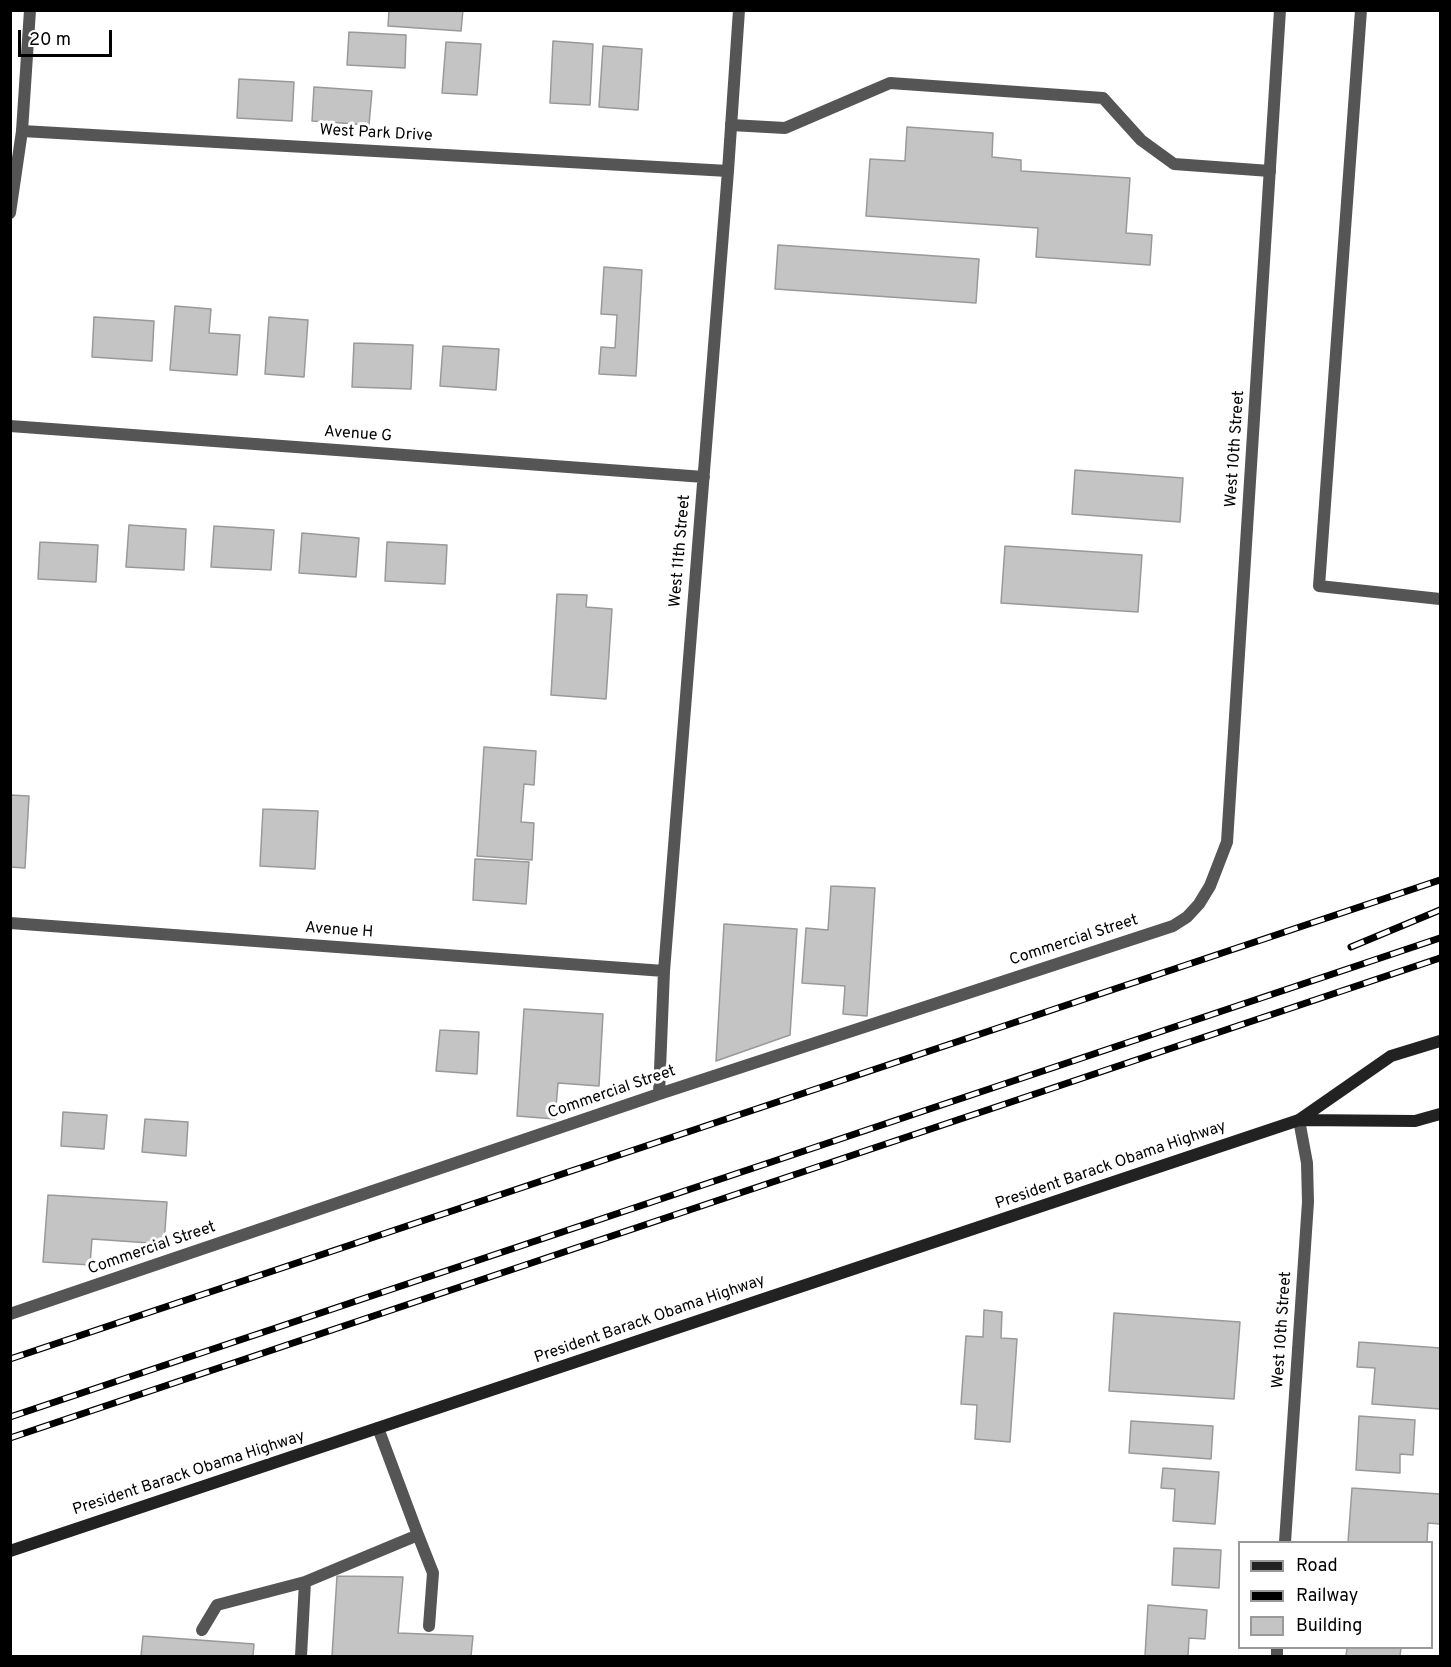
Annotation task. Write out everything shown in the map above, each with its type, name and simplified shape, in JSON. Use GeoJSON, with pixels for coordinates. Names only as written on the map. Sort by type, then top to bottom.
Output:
{"type":"FeatureCollection","features":[{"type":"Feature","properties":{"kind":"main road","name":"President Barack Obama Highway"},"geometry":{"type":"LineString","coordinates":[[10,1551],[1299,1120],[1391,1056],[1440,1041]]}},
{"type":"Feature","properties":{"kind":"main road","name":"President Barack Obama Highway"},"geometry":{"type":"LineString","coordinates":[[1299,1120],[1415,1121],[1440,1114]]}},
{"type":"Feature","properties":{"kind":"street"},"geometry":{"type":"LineString","coordinates":[[10,213],[22,131],[30,10]]}},
{"type":"Feature","properties":{"kind":"street","name":"West 11th Street"},"geometry":{"type":"LineString","coordinates":[[659,1094],[664,971],[732,125],[739,10]]}},
{"type":"Feature","properties":{"kind":"street","name":"West 10th Street"},"geometry":{"type":"LineString","coordinates":[[1210,886],[1227,842],[1280,10]]}},
{"type":"Feature","properties":{"kind":"street"},"geometry":{"type":"LineString","coordinates":[[1361,10],[1319,586],[1440,599]]}},
{"type":"Feature","properties":{"kind":"street"},"geometry":{"type":"LineString","coordinates":[[732,125],[785,128],[890,83],[1103,98],[1141,140],[1174,164],[1270,171]]}},
{"type":"Feature","properties":{"kind":"street","name":"West Park Drive"},"geometry":{"type":"LineString","coordinates":[[22,131],[728,171]]}},
{"type":"Feature","properties":{"kind":"street","name":"Avenue G"},"geometry":{"type":"LineString","coordinates":[[10,426],[704,477]]}},
{"type":"Feature","properties":{"kind":"street","name":"Commercial Street"},"geometry":{"type":"LineString","coordinates":[[10,1314],[659,1094],[1173,926],[1199,904],[1210,886]]}},
{"type":"Feature","properties":{"kind":"street","name":"Avenue H"},"geometry":{"type":"LineString","coordinates":[[10,923],[664,971]]}},
{"type":"Feature","properties":{"kind":"street","name":"West 10th Street"},"geometry":{"type":"LineString","coordinates":[[1285,1541],[1308,1203],[1307,1163],[1299,1120]]}},
{"type":"Feature","properties":{"kind":"street"},"geometry":{"type":"LineString","coordinates":[[378,1428],[432,1573],[429,1626]]}},
{"type":"Feature","properties":{"kind":"street"},"geometry":{"type":"LineString","coordinates":[[202,1630],[217,1605],[305,1582],[418,1535]]}},
{"type":"Feature","properties":{"kind":"street"},"geometry":{"type":"LineString","coordinates":[[301,1656],[305,1582]]}},
{"type":"Feature","properties":{"kind":"building"},"geometry":{"type":"Polygon","coordinates":[[[389,10],[463,10],[461,31],[388,26],[389,10]]]}},
{"type":"Feature","properties":{"kind":"building"},"geometry":{"type":"Polygon","coordinates":[[[349,32],[406,35],[405,68],[347,65],[349,32]]]}},
{"type":"Feature","properties":{"kind":"building"},"geometry":{"type":"Polygon","coordinates":[[[553,41],[593,44],[590,105],[550,103],[553,41]]]}},
{"type":"Feature","properties":{"kind":"building"},"geometry":{"type":"Polygon","coordinates":[[[446,42],[481,44],[477,95],[442,93],[446,42]]]}},
{"type":"Feature","properties":{"kind":"building"},"geometry":{"type":"Polygon","coordinates":[[[603,46],[642,49],[638,110],[599,107],[603,46]]]}},
{"type":"Feature","properties":{"kind":"building"},"geometry":{"type":"Polygon","coordinates":[[[239,79],[294,82],[292,121],[237,118],[239,79]]]}},
{"type":"Feature","properties":{"kind":"building"},"geometry":{"type":"Polygon","coordinates":[[[314,87],[372,91],[369,125],[312,121],[314,87]]]}},
{"type":"Feature","properties":{"kind":"building"},"geometry":{"type":"Polygon","coordinates":[[[907,127],[993,133],[992,157],[1021,160],[1021,171],[1130,178],[1126,233],[1152,235],[1150,265],[1036,257],[1038,228],[866,216],[870,159],[905,161],[907,127]]]}},
{"type":"Feature","properties":{"kind":"building"},"geometry":{"type":"Polygon","coordinates":[[[778,245],[979,259],[976,303],[775,289],[778,245]]]}},
{"type":"Feature","properties":{"kind":"building"},"geometry":{"type":"Polygon","coordinates":[[[604,267],[642,270],[636,376],[599,374],[601,347],[615,348],[617,315],[601,314],[604,267]]]}},
{"type":"Feature","properties":{"kind":"building"},"geometry":{"type":"Polygon","coordinates":[[[175,306],[211,309],[209,333],[240,335],[237,375],[170,370],[175,306]]]}},
{"type":"Feature","properties":{"kind":"building"},"geometry":{"type":"Polygon","coordinates":[[[94,317],[154,321],[152,361],[92,357],[94,317]]]}},
{"type":"Feature","properties":{"kind":"building"},"geometry":{"type":"Polygon","coordinates":[[[269,317],[308,320],[304,377],[265,374],[269,317]]]}},
{"type":"Feature","properties":{"kind":"building"},"geometry":{"type":"Polygon","coordinates":[[[354,343],[413,345],[411,389],[352,387],[354,343]]]}},
{"type":"Feature","properties":{"kind":"building"},"geometry":{"type":"Polygon","coordinates":[[[443,346],[499,349],[496,390],[440,386],[443,346]]]}},
{"type":"Feature","properties":{"kind":"building"},"geometry":{"type":"Polygon","coordinates":[[[1075,470],[1183,478],[1180,522],[1072,514],[1075,470]]]}},
{"type":"Feature","properties":{"kind":"building"},"geometry":{"type":"Polygon","coordinates":[[[129,525],[186,529],[184,570],[126,567],[129,525]]]}},
{"type":"Feature","properties":{"kind":"building"},"geometry":{"type":"Polygon","coordinates":[[[214,526],[274,530],[271,570],[211,567],[214,526]]]}},
{"type":"Feature","properties":{"kind":"building"},"geometry":{"type":"Polygon","coordinates":[[[302,533],[359,538],[356,577],[299,573],[302,533]]]}},
{"type":"Feature","properties":{"kind":"building"},"geometry":{"type":"Polygon","coordinates":[[[40,542],[98,545],[96,582],[38,579],[40,542]]]}},
{"type":"Feature","properties":{"kind":"building"},"geometry":{"type":"Polygon","coordinates":[[[387,542],[447,545],[445,584],[385,581],[387,542]]]}},
{"type":"Feature","properties":{"kind":"building"},"geometry":{"type":"Polygon","coordinates":[[[1005,546],[1142,555],[1138,612],[1001,603],[1005,546]]]}},
{"type":"Feature","properties":{"kind":"building"},"geometry":{"type":"Polygon","coordinates":[[[557,594],[587,595],[586,607],[612,609],[606,699],[551,695],[557,594]]]}},
{"type":"Feature","properties":{"kind":"building"},"geometry":{"type":"Polygon","coordinates":[[[484,747],[536,751],[534,785],[524,784],[521,822],[534,823],[532,860],[477,856],[484,747]]]}},
{"type":"Feature","properties":{"kind":"building"},"geometry":{"type":"Polygon","coordinates":[[[10,795],[29,796],[25,868],[10,867],[10,795]]]}},
{"type":"Feature","properties":{"kind":"building"},"geometry":{"type":"Polygon","coordinates":[[[263,809],[318,811],[315,869],[260,866],[263,809]]]}},
{"type":"Feature","properties":{"kind":"building"},"geometry":{"type":"Polygon","coordinates":[[[475,859],[529,862],[526,904],[473,900],[475,859]]]}},
{"type":"Feature","properties":{"kind":"building"},"geometry":{"type":"Polygon","coordinates":[[[831,886],[875,888],[867,1016],[843,1014],[845,986],[802,983],[806,928],[828,930],[831,886]]]}},
{"type":"Feature","properties":{"kind":"building"},"geometry":{"type":"Polygon","coordinates":[[[724,924],[797,929],[790,1035],[716,1061],[724,924]]]}},
{"type":"Feature","properties":{"kind":"building"},"geometry":{"type":"Polygon","coordinates":[[[524,1009],[603,1014],[599,1086],[558,1083],[555,1119],[517,1116],[524,1009]]]}},
{"type":"Feature","properties":{"kind":"building"},"geometry":{"type":"Polygon","coordinates":[[[440,1030],[479,1032],[477,1074],[436,1071],[440,1030]]]}},
{"type":"Feature","properties":{"kind":"building"},"geometry":{"type":"Polygon","coordinates":[[[63,1112],[107,1115],[104,1149],[61,1146],[63,1112]]]}},
{"type":"Feature","properties":{"kind":"building"},"geometry":{"type":"Polygon","coordinates":[[[145,1119],[188,1122],[186,1156],[142,1152],[145,1119]]]}},
{"type":"Feature","properties":{"kind":"building"},"geometry":{"type":"Polygon","coordinates":[[[48,1195],[167,1202],[164,1244],[92,1239],[90,1265],[43,1262],[48,1195]]]}},
{"type":"Feature","properties":{"kind":"building"},"geometry":{"type":"Polygon","coordinates":[[[984,1310],[1002,1312],[1001,1338],[1017,1339],[1010,1442],[975,1439],[977,1405],[961,1404],[966,1336],[983,1337],[984,1310]]]}},
{"type":"Feature","properties":{"kind":"building"},"geometry":{"type":"Polygon","coordinates":[[[1114,1313],[1240,1322],[1234,1399],[1109,1391],[1114,1313]]]}},
{"type":"Feature","properties":{"kind":"building"},"geometry":{"type":"Polygon","coordinates":[[[1359,1342],[1440,1348],[1440,1409],[1372,1404],[1375,1368],[1357,1367],[1359,1342]]]}},
{"type":"Feature","properties":{"kind":"building"},"geometry":{"type":"Polygon","coordinates":[[[1359,1416],[1415,1420],[1413,1455],[1400,1454],[1400,1473],[1356,1470],[1359,1416]]]}},
{"type":"Feature","properties":{"kind":"building"},"geometry":{"type":"Polygon","coordinates":[[[1131,1421],[1213,1426],[1211,1459],[1129,1453],[1131,1421]]]}},
{"type":"Feature","properties":{"kind":"building"},"geometry":{"type":"Polygon","coordinates":[[[1163,1468],[1219,1472],[1215,1524],[1173,1521],[1175,1489],[1161,1488],[1163,1468]]]}},
{"type":"Feature","properties":{"kind":"building"},"geometry":{"type":"Polygon","coordinates":[[[1352,1488],[1440,1494],[1440,1524],[1428,1523],[1427,1541],[1348,1541],[1352,1488]]]}},
{"type":"Feature","properties":{"kind":"building"},"geometry":{"type":"Polygon","coordinates":[[[1174,1548],[1221,1550],[1219,1588],[1172,1585],[1174,1548]]]}},
{"type":"Feature","properties":{"kind":"building"},"geometry":{"type":"Polygon","coordinates":[[[337,1576],[403,1577],[398,1633],[473,1636],[471,1656],[332,1656],[337,1576]]]}},
{"type":"Feature","properties":{"kind":"building"},"geometry":{"type":"Polygon","coordinates":[[[1148,1605],[1207,1610],[1205,1639],[1189,1638],[1188,1656],[1145,1656],[1148,1605]]]}},
{"type":"Feature","properties":{"kind":"building"},"geometry":{"type":"Polygon","coordinates":[[[143,1636],[254,1644],[253,1656],[141,1656],[143,1636]]]}},
{"type":"Feature","properties":{"kind":"building"},"geometry":{"type":"Polygon","coordinates":[[[1347,1649],[1401,1649],[1400,1656],[1346,1656],[1347,1649]]]}},
{"type":"Feature","properties":{"kind":"railway"},"geometry":{"type":"LineString","coordinates":[[10,1359],[1440,880]]}},
{"type":"Feature","properties":{"kind":"railway"},"geometry":{"type":"LineString","coordinates":[[1351,947],[1440,910]]}},
{"type":"Feature","properties":{"kind":"railway"},"geometry":{"type":"LineString","coordinates":[[10,1417],[1440,938]]}},
{"type":"Feature","properties":{"kind":"railway"},"geometry":{"type":"LineString","coordinates":[[10,1438],[1440,958]]}}]}
